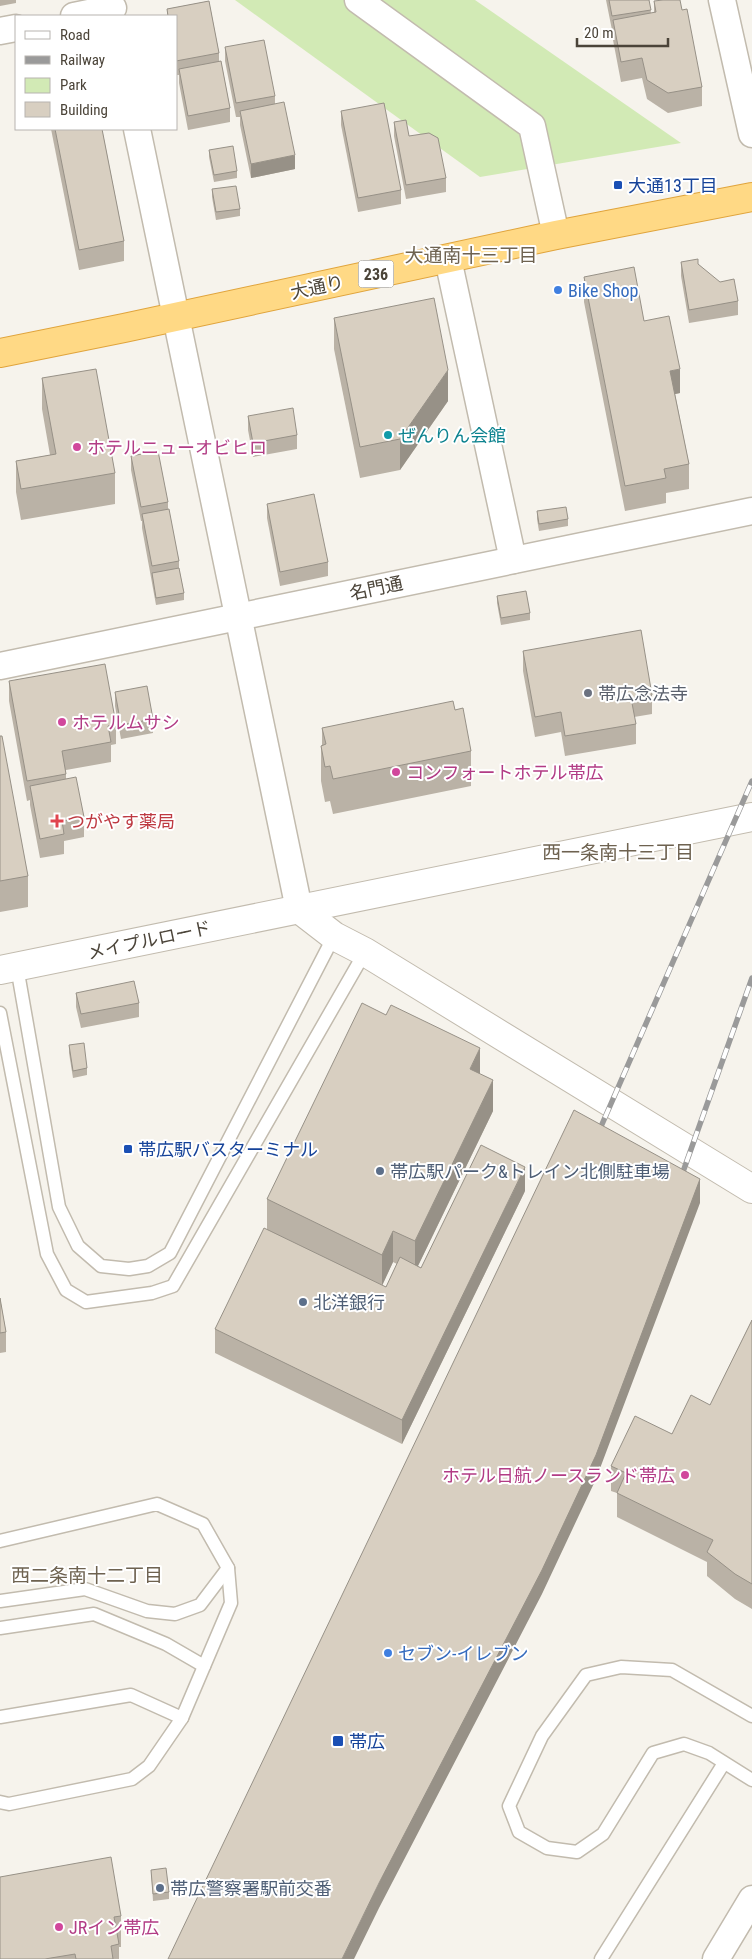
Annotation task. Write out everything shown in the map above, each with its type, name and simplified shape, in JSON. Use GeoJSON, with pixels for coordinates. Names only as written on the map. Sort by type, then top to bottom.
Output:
{"type":"FeatureCollection","features":[{"type":"Feature","properties":{"kind":"highway","name":"大通り"},"geometry":{"type":"LineString","coordinates":[[0,353],[448,259],[556,234],[752,197]]}},
{"type":"Feature","properties":{"kind":"street"},"geometry":{"type":"LineString","coordinates":[[358,0],[532,126],[556,234]]}},
{"type":"Feature","properties":{"kind":"street"},"geometry":{"type":"LineString","coordinates":[[722,0],[747,89],[752,134]]}},
{"type":"Feature","properties":{"kind":"street"},"geometry":{"type":"LineString","coordinates":[[79,15],[112,8]]}},
{"type":"Feature","properties":{"kind":"street"},"geometry":{"type":"LineString","coordinates":[[0,31],[15,28]]}},
{"type":"Feature","properties":{"kind":"street"},"geometry":{"type":"LineString","coordinates":[[137,130],[299,909],[334,936],[365,952],[752,1189]]}},
{"type":"Feature","properties":{"kind":"street"},"geometry":{"type":"LineString","coordinates":[[448,259],[512,560]]}},
{"type":"Feature","properties":{"kind":"street","name":"名門通"},"geometry":{"type":"LineString","coordinates":[[0,666],[752,511]]}},
{"type":"Feature","properties":{"kind":"street","name":"メイプルロード"},"geometry":{"type":"LineString","coordinates":[[9,969],[752,817]]}},
{"type":"Feature","properties":{"kind":"street"},"geometry":{"type":"LineString","coordinates":[[716,1959],[752,1899]]}},
{"type":"Feature","properties":{"kind":"lane"},"geometry":{"type":"LineString","coordinates":[[9,969],[59,1207],[78,1246],[101,1266],[130,1269],[148,1266],[170,1253],[334,936]]}},
{"type":"Feature","properties":{"kind":"lane"},"geometry":{"type":"LineString","coordinates":[[0,1013],[47,1254],[66,1290],[86,1302],[152,1293],[173,1286],[365,952]]}},
{"type":"Feature","properties":{"kind":"lane"},"geometry":{"type":"LineString","coordinates":[[0,1541],[157,1504],[203,1524],[228,1568],[231,1603],[182,1718],[149,1766],[132,1779],[9,1804],[0,1802]]}},
{"type":"Feature","properties":{"kind":"lane"},"geometry":{"type":"LineString","coordinates":[[0,1601],[85,1589],[146,1611],[176,1614],[200,1606],[228,1568]]}},
{"type":"Feature","properties":{"kind":"lane"},"geometry":{"type":"LineString","coordinates":[[0,1628],[94,1614],[166,1644],[204,1666]]}},
{"type":"Feature","properties":{"kind":"lane"},"geometry":{"type":"LineString","coordinates":[[752,1716],[672,1670],[621,1667],[586,1675],[542,1736],[509,1806],[519,1832],[547,1848],[577,1852],[602,1834],[653,1752],[684,1744],[709,1753],[752,1780]]}},
{"type":"Feature","properties":{"kind":"lane"},"geometry":{"type":"LineString","coordinates":[[0,1718],[131,1695],[182,1718]]}},
{"type":"Feature","properties":{"kind":"lane"},"geometry":{"type":"LineString","coordinates":[[601,1959],[724,1763]]}},
{"type":"Feature","properties":{"kind":"green space"},"geometry":{"type":"Polygon","coordinates":[[[235,0],[475,0],[681,143],[480,177],[235,0]]]}},
{"type":"Feature","properties":{"kind":"building"},"geometry":{"type":"Polygon","coordinates":[[[609,0],[649,0],[651,10],[612,16],[609,0]]]}},
{"type":"Feature","properties":{"kind":"building"},"geometry":{"type":"Polygon","coordinates":[[[680,0],[682,10],[687,9],[702,87],[668,93],[647,80],[642,58],[621,62],[613,20],[656,12],[654,1],[680,0]]]}},
{"type":"Feature","properties":{"kind":"building"},"geometry":{"type":"Polygon","coordinates":[[[209,1],[219,53],[178,61],[178,15],[168,15],[167,9],[209,1]]]}},
{"type":"Feature","properties":{"kind":"building"},"geometry":{"type":"Polygon","coordinates":[[[264,40],[275,96],[236,103],[225,47],[264,40]]]}},
{"type":"Feature","properties":{"kind":"building"},"geometry":{"type":"Polygon","coordinates":[[[221,61],[230,108],[188,116],[179,69],[221,61]]]}},
{"type":"Feature","properties":{"kind":"building"},"geometry":{"type":"Polygon","coordinates":[[[284,102],[295,155],[251,164],[240,111],[284,102]]]}},
{"type":"Feature","properties":{"kind":"building"},"geometry":{"type":"Polygon","coordinates":[[[384,103],[401,190],[358,198],[341,111],[384,103]]]}},
{"type":"Feature","properties":{"kind":"building"},"geometry":{"type":"Polygon","coordinates":[[[406,120],[409,136],[429,133],[438,138],[446,178],[406,185],[394,122],[406,120]]]}},
{"type":"Feature","properties":{"kind":"building"},"geometry":{"type":"Polygon","coordinates":[[[55,130],[102,130],[124,241],[79,250],[55,130]]]}},
{"type":"Feature","properties":{"kind":"building"},"geometry":{"type":"Polygon","coordinates":[[[233,146],[237,171],[214,175],[209,150],[233,146]]]}},
{"type":"Feature","properties":{"kind":"building"},"geometry":{"type":"Polygon","coordinates":[[[236,186],[240,209],[216,212],[212,189],[236,186]]]}},
{"type":"Feature","properties":{"kind":"building"},"geometry":{"type":"Polygon","coordinates":[[[698,259],[698,264],[720,282],[734,279],[738,301],[689,310],[681,262],[698,259]]]}},
{"type":"Feature","properties":{"kind":"building"},"geometry":{"type":"Polygon","coordinates":[[[634,267],[644,321],[669,316],[680,369],[670,371],[689,464],[664,469],[666,478],[625,486],[584,277],[634,267]]]}},
{"type":"Feature","properties":{"kind":"building","name":"ぜんりん会館"},"geometry":{"type":"Polygon","coordinates":[[[434,298],[448,370],[400,439],[360,447],[334,318],[434,298]]]}},
{"type":"Feature","properties":{"kind":"building"},"geometry":{"type":"Polygon","coordinates":[[[96,369],[115,473],[21,489],[16,461],[56,454],[42,378],[96,369]]]}},
{"type":"Feature","properties":{"kind":"building"},"geometry":{"type":"Polygon","coordinates":[[[293,408],[297,435],[253,443],[248,416],[293,408]]]}},
{"type":"Feature","properties":{"kind":"building"},"geometry":{"type":"Polygon","coordinates":[[[158,451],[168,502],[141,507],[131,456],[158,451]]]}},
{"type":"Feature","properties":{"kind":"building"},"geometry":{"type":"Polygon","coordinates":[[[314,494],[328,562],[280,572],[267,504],[314,494]]]}},
{"type":"Feature","properties":{"kind":"building"},"geometry":{"type":"Polygon","coordinates":[[[566,507],[568,519],[539,524],[537,511],[566,507]]]}},
{"type":"Feature","properties":{"kind":"building"},"geometry":{"type":"Polygon","coordinates":[[[169,509],[179,561],[152,566],[142,514],[169,509]]]}},
{"type":"Feature","properties":{"kind":"building"},"geometry":{"type":"Polygon","coordinates":[[[179,568],[184,593],[156,598],[152,573],[179,568]]]}},
{"type":"Feature","properties":{"kind":"building"},"geometry":{"type":"Polygon","coordinates":[[[526,591],[530,613],[501,618],[497,596],[526,591]]]}},
{"type":"Feature","properties":{"kind":"building","name":"帯広念法寺"},"geometry":{"type":"Polygon","coordinates":[[[641,630],[652,695],[631,698],[636,724],[565,736],[561,712],[535,717],[523,651],[641,630]]]}},
{"type":"Feature","properties":{"kind":"building","name":"ホテルムサシ"},"geometry":{"type":"Polygon","coordinates":[[[105,664],[116,724],[108,726],[111,742],[62,751],[66,774],[27,781],[9,681],[105,664]]]}},
{"type":"Feature","properties":{"kind":"building"},"geometry":{"type":"Polygon","coordinates":[[[147,686],[153,719],[121,725],[115,692],[147,686]]]}},
{"type":"Feature","properties":{"kind":"building"},"geometry":{"type":"Polygon","coordinates":[[[453,701],[455,710],[463,708],[471,751],[333,779],[330,766],[325,767],[321,746],[326,744],[322,728],[453,701]]]}},
{"type":"Feature","properties":{"kind":"building"},"geometry":{"type":"Polygon","coordinates":[[[0,736],[2,736],[28,876],[0,881],[0,736]]]}},
{"type":"Feature","properties":{"kind":"building"},"geometry":{"type":"Polygon","coordinates":[[[76,777],[84,817],[62,821],[64,834],[40,839],[30,786],[76,777]]]}},
{"type":"Feature","properties":{"kind":"building"},"geometry":{"type":"Polygon","coordinates":[[[134,981],[139,1003],[81,1014],[76,993],[134,981]]]}},
{"type":"Feature","properties":{"kind":"building","name":"帯広駅パーク&トレイン北側駐車場"},"geometry":{"type":"Polygon","coordinates":[[[362,1003],[386,1015],[391,1005],[480,1048],[470,1069],[493,1080],[415,1241],[393,1231],[382,1255],[267,1199],[362,1003]]]}},
{"type":"Feature","properties":{"kind":"building"},"geometry":{"type":"Polygon","coordinates":[[[84,1043],[87,1068],[73,1071],[69,1045],[84,1043]]]}},
{"type":"Feature","properties":{"kind":"building"},"geometry":{"type":"Polygon","coordinates":[[[574,1110],[700,1179],[596,1455],[542,1570],[379,1883],[342,1959],[168,1959],[574,1110]]]}},
{"type":"Feature","properties":{"kind":"building","name":"北洋銀行"},"geometry":{"type":"Polygon","coordinates":[[[481,1145],[525,1167],[402,1420],[215,1329],[264,1228],[386,1287],[400,1257],[421,1268],[481,1145]]]}},
{"type":"Feature","properties":{"kind":"building"},"geometry":{"type":"Polygon","coordinates":[[[0,1298],[6,1332],[0,1333],[0,1298]]]}},
{"type":"Feature","properties":{"kind":"building","name":"ホテル日航ノースランド帯広"},"geometry":{"type":"Polygon","coordinates":[[[752,1320],[752,1584],[735,1574],[707,1552],[713,1540],[617,1493],[626,1473],[611,1466],[635,1416],[672,1434],[691,1395],[710,1405],[752,1320]]]}},
{"type":"Feature","properties":{"kind":"building","name":"JRイン帯広"},"geometry":{"type":"Polygon","coordinates":[[[111,1857],[121,1916],[114,1917],[119,1944],[111,1946],[113,1959],[76,1959],[75,1954],[45,1959],[0,1959],[0,1877],[111,1857]]]}},
{"type":"Feature","properties":{"kind":"building","name":"帯広警察署駅前交番"},"geometry":{"type":"Polygon","coordinates":[[[166,1868],[169,1892],[153,1894],[151,1870],[166,1868]]]}},
{"type":"Feature","properties":{"kind":"railway"},"geometry":{"type":"LineString","coordinates":[[596,1138],[752,781]]}},
{"type":"Feature","properties":{"kind":"railway"},"geometry":{"type":"LineString","coordinates":[[679,1183],[752,978]]}},
{"type":"Feature","properties":{"kind":"place","name":"大通13丁目"},"geometry":{"type":"Point","coordinates":[618,185]}},
{"type":"Feature","properties":{"kind":"place","name":"Bike Shop"},"geometry":{"type":"Point","coordinates":[558,290]}},
{"type":"Feature","properties":{"kind":"place","name":"ぜんりん会館"},"geometry":{"type":"Point","coordinates":[388,435]}},
{"type":"Feature","properties":{"kind":"place","name":"ホテルニューオビヒロ"},"geometry":{"type":"Point","coordinates":[77,447]}},
{"type":"Feature","properties":{"kind":"place","name":"帯広念法寺"},"geometry":{"type":"Point","coordinates":[588,693]}},
{"type":"Feature","properties":{"kind":"place","name":"ホテルムサシ"},"geometry":{"type":"Point","coordinates":[62,722]}},
{"type":"Feature","properties":{"kind":"place","name":"コンフォートホテル帯広"},"geometry":{"type":"Point","coordinates":[396,772]}},
{"type":"Feature","properties":{"kind":"place","name":"つがやす薬局"},"geometry":{"type":"Point","coordinates":[57,821]}},
{"type":"Feature","properties":{"kind":"place","name":"帯広駅バスターミナル"},"geometry":{"type":"Point","coordinates":[128,1149]}},
{"type":"Feature","properties":{"kind":"place","name":"帯広駅パーク&トレイン北側駐車場"},"geometry":{"type":"Point","coordinates":[380,1171]}},
{"type":"Feature","properties":{"kind":"place","name":"北洋銀行"},"geometry":{"type":"Point","coordinates":[303,1302]}},
{"type":"Feature","properties":{"kind":"place","name":"ホテル日航ノースランド帯広"},"geometry":{"type":"Point","coordinates":[685,1475]}},
{"type":"Feature","properties":{"kind":"place","name":"セブン-イレブン"},"geometry":{"type":"Point","coordinates":[388,1653]}},
{"type":"Feature","properties":{"kind":"place","name":"帯広"},"geometry":{"type":"Point","coordinates":[338,1741]}},
{"type":"Feature","properties":{"kind":"place","name":"帯広警察署駅前交番"},"geometry":{"type":"Point","coordinates":[160,1888]}},
{"type":"Feature","properties":{"kind":"place","name":"JRイン帯広"},"geometry":{"type":"Point","coordinates":[59,1927]}},
{"type":"Feature","properties":{"kind":"district","name":"大通南十三丁目"},"geometry":{"type":"Point","coordinates":[471,255]}},
{"type":"Feature","properties":{"kind":"district","name":"西一条南十三丁目"},"geometry":{"type":"Point","coordinates":[618,852]}},
{"type":"Feature","properties":{"kind":"district","name":"西二条南十二丁目"},"geometry":{"type":"Point","coordinates":[87,1575]}}]}
